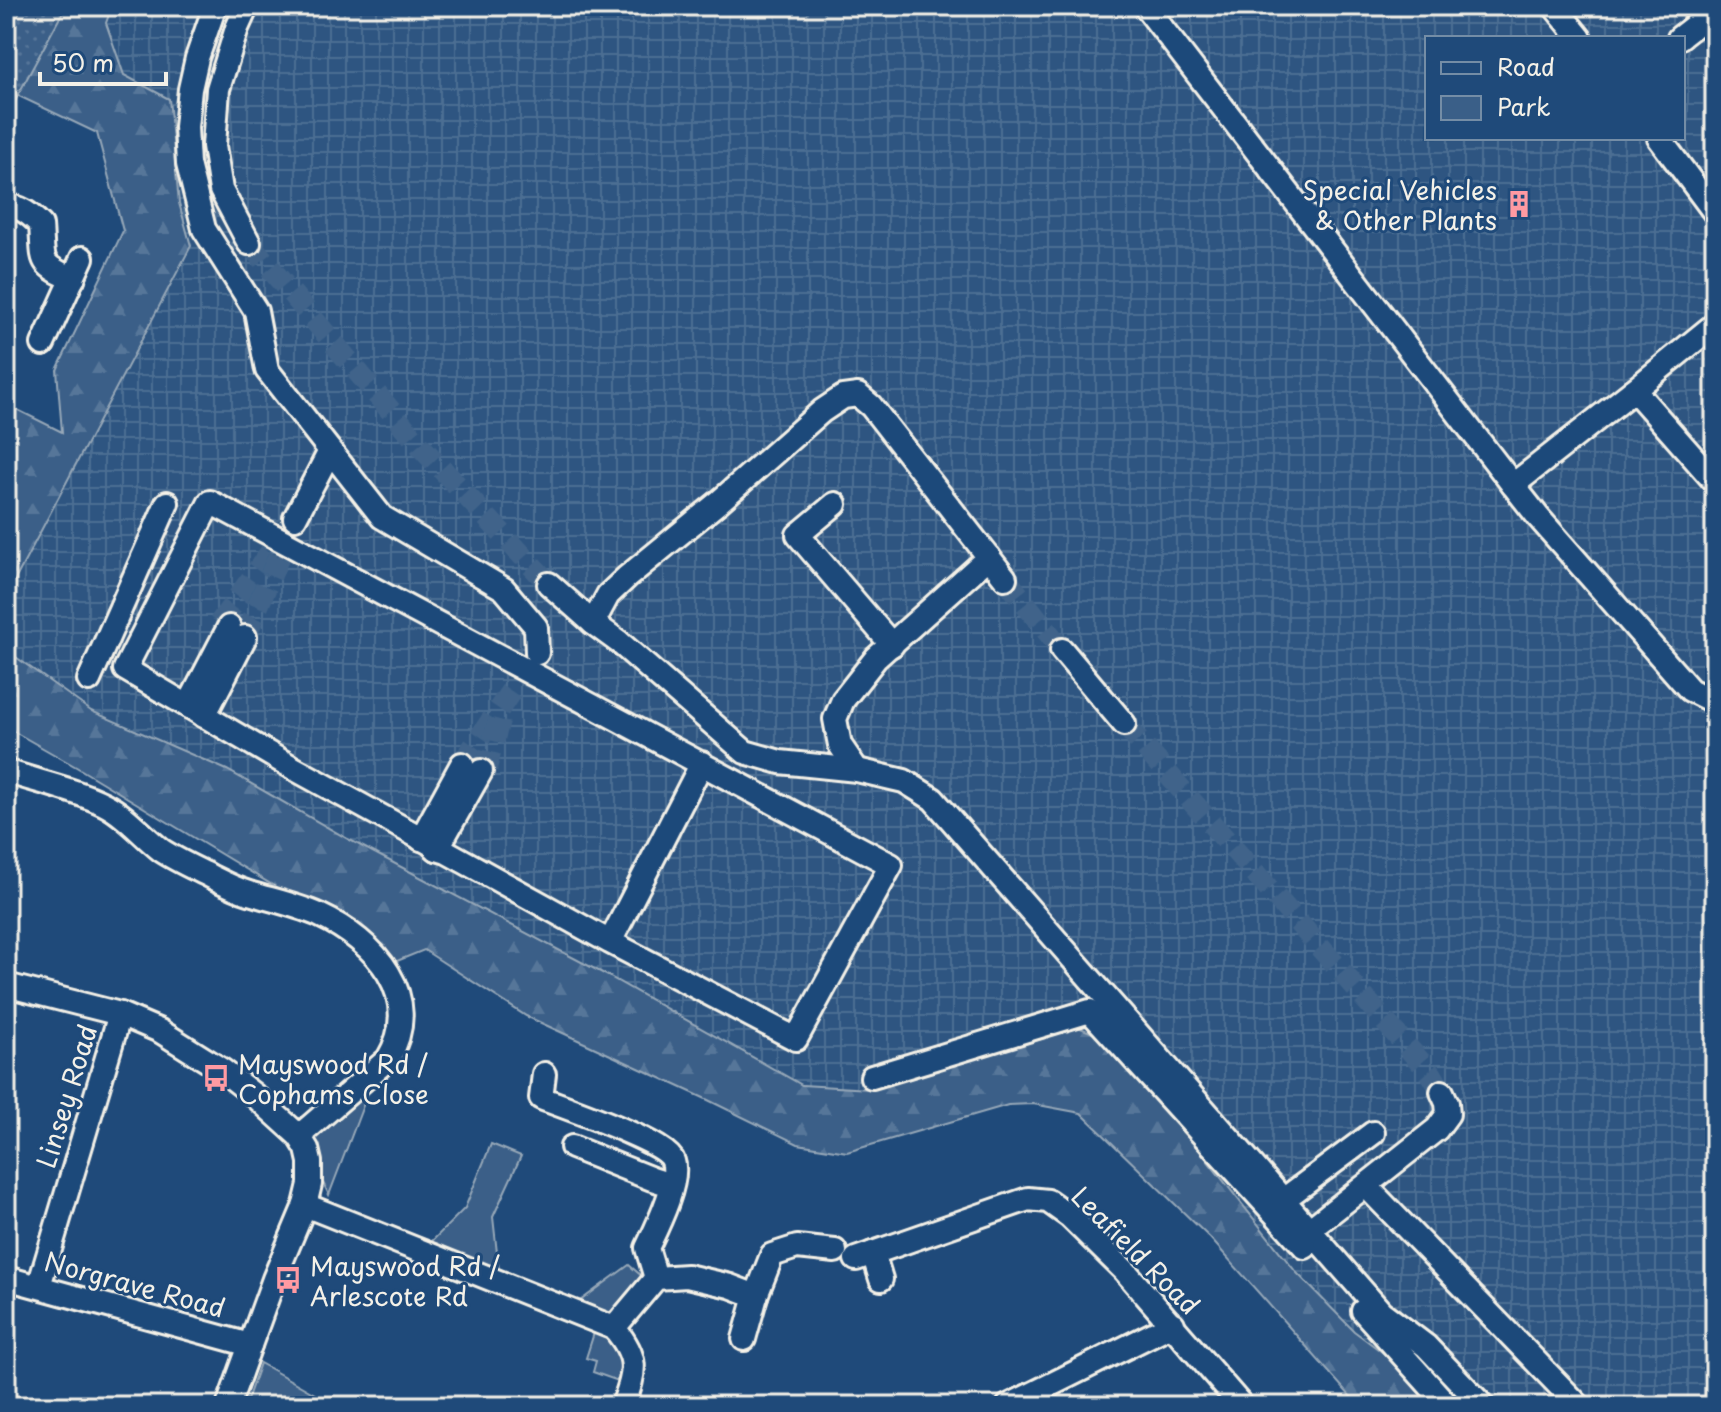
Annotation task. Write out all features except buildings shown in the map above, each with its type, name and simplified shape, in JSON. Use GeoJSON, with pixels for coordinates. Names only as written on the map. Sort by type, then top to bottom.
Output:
{"type":"FeatureCollection","features":[{"type":"Feature","properties":{"kind":"street"},"geometry":{"type":"LineString","coordinates":[[215,6],[197,58],[186,127],[188,164],[204,229],[256,311],[267,370],[382,517],[504,589],[536,627],[537,653]]}},
{"type":"Feature","properties":{"kind":"street"},"geometry":{"type":"LineString","coordinates":[[247,6],[218,89],[214,146],[221,190],[249,243]]}},
{"type":"Feature","properties":{"kind":"street"},"geometry":{"type":"LineString","coordinates":[[1145,6],[1539,518],[1690,690],[1715,699]]}},
{"type":"Feature","properties":{"kind":"street"},"geometry":{"type":"LineString","coordinates":[[1554,6],[1578,36]]}},
{"type":"Feature","properties":{"kind":"street"},"geometry":{"type":"LineString","coordinates":[[1682,36],[1715,10]]}},
{"type":"Feature","properties":{"kind":"street"},"geometry":{"type":"LineString","coordinates":[[1660,140],[1715,213]]}},
{"type":"Feature","properties":{"kind":"street"},"geometry":{"type":"LineString","coordinates":[[6,206],[28,213],[41,225],[43,258],[49,268],[73,279]]}},
{"type":"Feature","properties":{"kind":"street"},"geometry":{"type":"LineString","coordinates":[[43,344],[82,258]]}},
{"type":"Feature","properties":{"kind":"street"},"geometry":{"type":"LineString","coordinates":[[1513,485],[1715,324]]}},
{"type":"Feature","properties":{"kind":"street"},"geometry":{"type":"LineString","coordinates":[[1634,390],[1715,482]]}},
{"type":"Feature","properties":{"kind":"street"},"geometry":{"type":"LineString","coordinates":[[593,623],[608,595],[627,577],[720,501],[822,411],[843,397],[858,395],[871,406],[1005,578]]}},
{"type":"Feature","properties":{"kind":"street"},"geometry":{"type":"LineString","coordinates":[[295,518],[330,451]]}},
{"type":"Feature","properties":{"kind":"street"},"geometry":{"type":"LineString","coordinates":[[210,502],[702,763],[891,865],[796,1039],[434,846],[125,669],[210,502]]}},
{"type":"Feature","properties":{"kind":"street"},"geometry":{"type":"LineString","coordinates":[[89,680],[167,503]]}},
{"type":"Feature","properties":{"kind":"street"},"geometry":{"type":"LineString","coordinates":[[835,504],[798,535],[892,645]]}},
{"type":"Feature","properties":{"kind":"street"},"geometry":{"type":"LineString","coordinates":[[857,770],[840,745],[835,719],[843,700],[876,658],[989,557]]}},
{"type":"Feature","properties":{"kind":"street"},"geometry":{"type":"LineString","coordinates":[[549,584],[745,752],[780,762],[857,770],[904,781],[933,799],[1381,1312],[1426,1346],[1483,1406]]}},
{"type":"Feature","properties":{"kind":"street"},"geometry":{"type":"LineString","coordinates":[[192,708],[232,630]]}},
{"type":"Feature","properties":{"kind":"street"},"geometry":{"type":"LineString","coordinates":[[1062,650],[1124,724]]}},
{"type":"Feature","properties":{"kind":"street"},"geometry":{"type":"LineString","coordinates":[[610,942],[702,763]]}},
{"type":"Feature","properties":{"kind":"street"},"geometry":{"type":"LineString","coordinates":[[434,846],[475,768]]}},
{"type":"Feature","properties":{"kind":"street"},"geometry":{"type":"LineString","coordinates":[[6,771],[106,805],[163,851],[245,892],[317,915],[361,941],[382,961],[399,996],[401,1012],[395,1047],[388,1059],[299,1136]]}},
{"type":"Feature","properties":{"kind":"street"},"geometry":{"type":"LineString","coordinates":[[6,985],[120,1014],[160,1031],[222,1070],[254,1095],[299,1136],[307,1149],[310,1184],[305,1205],[274,1279],[228,1406]]}},
{"type":"Feature","properties":{"kind":"street"},"geometry":{"type":"LineString","coordinates":[[872,1077],[1090,1011],[1448,1406]]}},
{"type":"Feature","properties":{"kind":"street","name":"Linsey Road"},"geometry":{"type":"LineString","coordinates":[[39,1286],[120,1014]]}},
{"type":"Feature","properties":{"kind":"street"},"geometry":{"type":"LineString","coordinates":[[544,1074],[537,1106],[632,1134],[671,1156],[675,1165],[671,1185],[663,1215],[647,1248],[656,1278]]}},
{"type":"Feature","properties":{"kind":"street"},"geometry":{"type":"LineString","coordinates":[[1309,1230],[1437,1129],[1448,1114],[1442,1092]]}},
{"type":"Feature","properties":{"kind":"street"},"geometry":{"type":"LineString","coordinates":[[1283,1200],[1373,1133]]}},
{"type":"Feature","properties":{"kind":"street"},"geometry":{"type":"LineString","coordinates":[[572,1147],[671,1185]]}},
{"type":"Feature","properties":{"kind":"street"},"geometry":{"type":"LineString","coordinates":[[1366,1186],[1579,1406]]}},
{"type":"Feature","properties":{"kind":"street","name":"Leafield Road"},"geometry":{"type":"LineString","coordinates":[[855,1255],[1028,1199],[1048,1201],[1069,1216],[1125,1271],[1242,1406]]}},
{"type":"Feature","properties":{"kind":"street"},"geometry":{"type":"LineString","coordinates":[[305,1205],[614,1328],[627,1343],[634,1372],[623,1406]]}},
{"type":"Feature","properties":{"kind":"street"},"geometry":{"type":"LineString","coordinates":[[744,1339],[772,1255],[797,1247],[855,1255],[881,1279]]}},
{"type":"Feature","properties":{"kind":"street"},"geometry":{"type":"LineString","coordinates":[[614,1328],[656,1278],[687,1276],[756,1296]]}},
{"type":"Feature","properties":{"kind":"street","name":"Norgrave Road"},"geometry":{"type":"LineString","coordinates":[[6,1278],[250,1345]]}},
{"type":"Feature","properties":{"kind":"street"},"geometry":{"type":"LineString","coordinates":[[1008,1406],[1173,1324]]}},
{"type":"Feature","properties":{"kind":"shaded area"},"geometry":{"type":"Polygon","coordinates":[[[66,6],[1715,6],[1715,1406],[1377,1406],[1066,1086],[848,1137],[6,721],[6,511],[47,435],[41,422],[62,432],[57,370],[123,231],[97,133],[18,95],[66,6]]]}},
{"type":"Feature","properties":{"kind":"green space"},"geometry":{"type":"Polygon","coordinates":[[[6,6],[66,6],[6,122],[6,6]]]}},
{"type":"Feature","properties":{"kind":"green space"},"geometry":{"type":"Polygon","coordinates":[[[30,6],[112,6],[106,23],[124,75],[169,99],[179,203],[191,246],[6,597],[6,404],[62,432],[57,370],[123,231],[97,133],[6,90],[30,6]]]}},
{"type":"Feature","properties":{"kind":"green space"},"geometry":{"type":"Polygon","coordinates":[[[6,650],[91,711],[227,770],[348,839],[610,977],[802,1085],[870,1089],[1078,1027],[1098,1035],[1179,1125],[1296,1272],[1354,1331],[1398,1364],[1434,1406],[1359,1406],[1210,1238],[1081,1113],[1033,1104],[1008,1105],[847,1152],[798,1144],[526,1016],[424,950],[392,963],[342,919],[284,892],[6,727],[6,650]]]}},
{"type":"Feature","properties":{"kind":"green space"},"geometry":{"type":"Polygon","coordinates":[[[372,1082],[329,1195],[318,1172],[312,1135],[372,1082]]]}},
{"type":"Feature","properties":{"kind":"green space"},"geometry":{"type":"Polygon","coordinates":[[[491,1144],[521,1156],[493,1217],[499,1271],[429,1244],[465,1208],[491,1144]]]}},
{"type":"Feature","properties":{"kind":"green space"},"geometry":{"type":"Polygon","coordinates":[[[629,1265],[644,1278],[614,1316],[576,1304],[629,1265]]]}},
{"type":"Feature","properties":{"kind":"green space"},"geometry":{"type":"Polygon","coordinates":[[[594,1333],[614,1337],[624,1352],[621,1382],[593,1372],[596,1361],[586,1358],[594,1333]]]}},
{"type":"Feature","properties":{"kind":"green space"},"geometry":{"type":"Polygon","coordinates":[[[260,1363],[336,1406],[245,1406],[260,1363]]]}},
{"type":"Feature","properties":{"kind":"tunnel"},"geometry":{"type":"LineString","coordinates":[[249,243],[422,448],[549,584]]}},
{"type":"Feature","properties":{"kind":"tunnel"},"geometry":{"type":"LineString","coordinates":[[219,624],[295,518]]}},
{"type":"Feature","properties":{"kind":"tunnel"},"geometry":{"type":"LineString","coordinates":[[245,637],[279,556]]}},
{"type":"Feature","properties":{"kind":"tunnel"},"geometry":{"type":"LineString","coordinates":[[1005,578],[1062,650]]}},
{"type":"Feature","properties":{"kind":"tunnel"},"geometry":{"type":"LineString","coordinates":[[462,764],[536,654]]}},
{"type":"Feature","properties":{"kind":"tunnel"},"geometry":{"type":"LineString","coordinates":[[487,773],[500,717]]}},
{"type":"Feature","properties":{"kind":"tunnel"},"geometry":{"type":"LineString","coordinates":[[1124,724],[1432,1075],[1442,1092]]}},
{"type":"Feature","properties":{"kind":"place","name":"Special Vehicles & Other Plants"},"geometry":{"type":"Point","coordinates":[1519,204]}},
{"type":"Feature","properties":{"kind":"place","name":"Mayswood Rd / Cophams Close"},"geometry":{"type":"Point","coordinates":[216,1078]}},
{"type":"Feature","properties":{"kind":"place","name":"Mayswood Rd / Arlescote Rd"},"geometry":{"type":"Point","coordinates":[288,1280]}}]}
